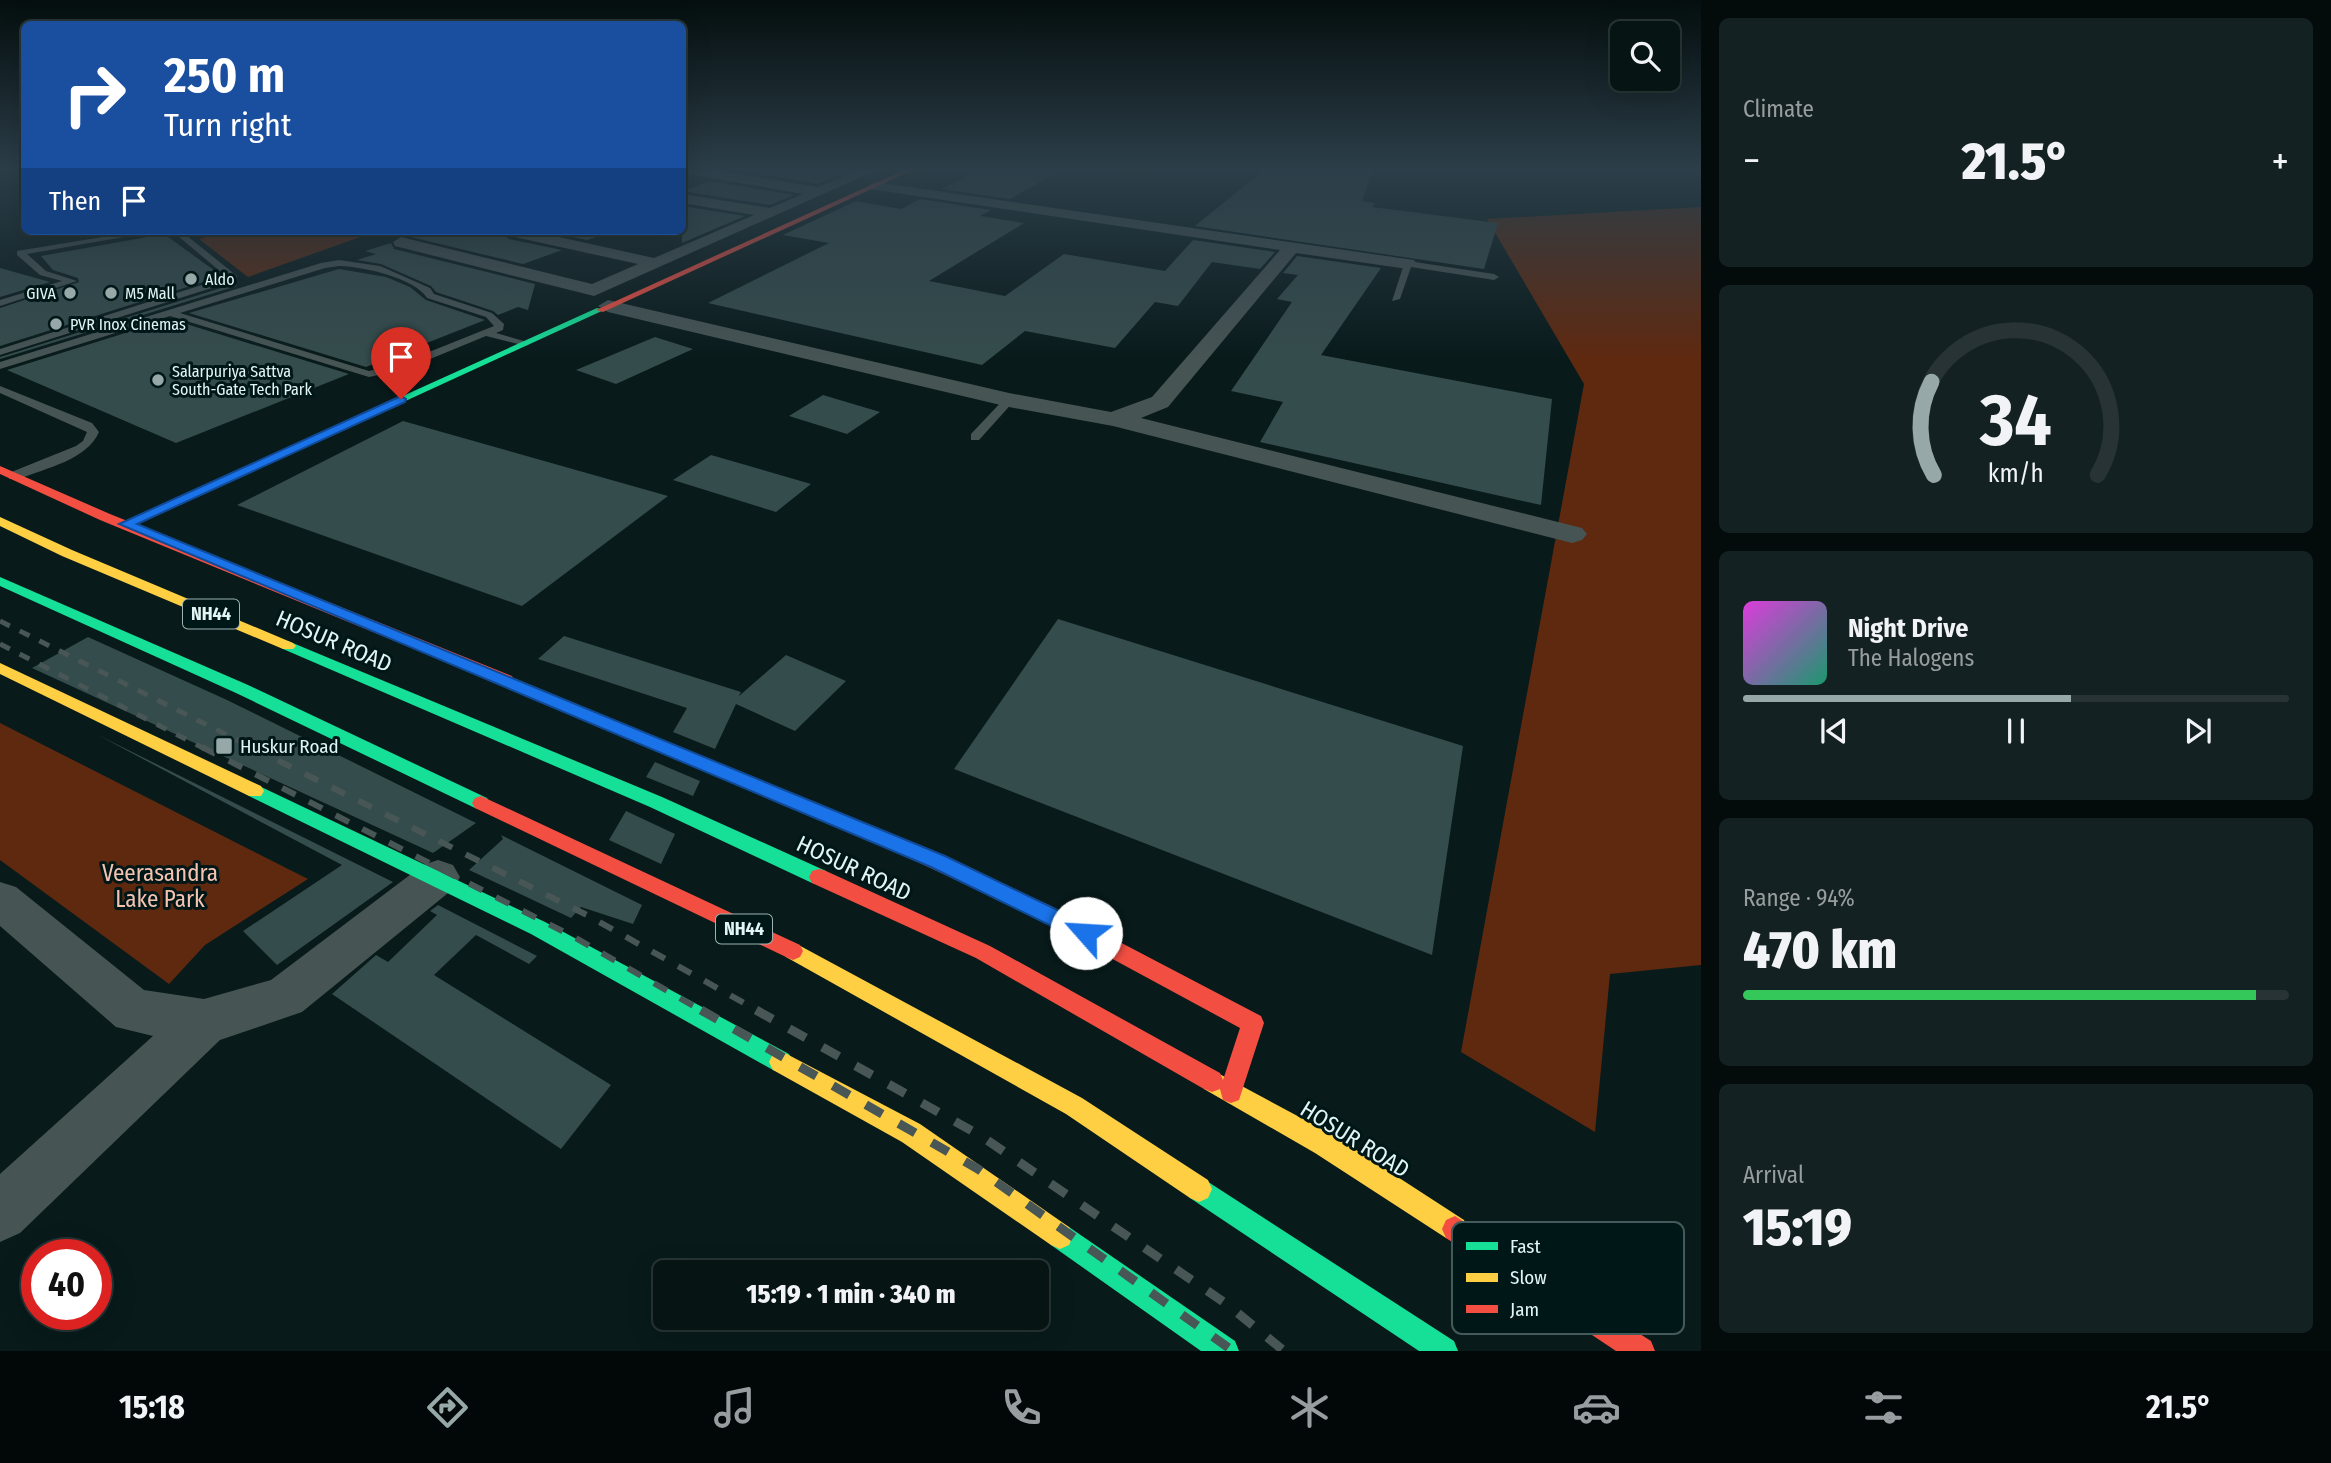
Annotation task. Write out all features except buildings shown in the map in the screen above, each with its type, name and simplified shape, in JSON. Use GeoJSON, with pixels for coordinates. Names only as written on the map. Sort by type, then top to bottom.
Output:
{"type":"FeatureCollection","features":[{"type":"Feature","properties":{"kind":"main road"},"geometry":{"type":"LineString","coordinates":[[126,524],[526,343],[601,298],[768,233]]}},
{"type":"Feature","properties":{"kind":"main road"},"geometry":{"type":"LineString","coordinates":[[7,473],[963,872],[1135,958],[1253,1023],[1231,1092]]}},
{"type":"Feature","properties":{"kind":"main road","name":"HOSUR ROAD"},"geometry":{"type":"LineString","coordinates":[[0,521],[66,553],[656,802],[983,952],[1324,1144],[1452,1228]]}},
{"type":"Feature","properties":{"kind":"main road"},"geometry":{"type":"LineString","coordinates":[[45,562],[66,553]]}},
{"type":"Feature","properties":{"kind":"main road"},"geometry":{"type":"LineString","coordinates":[[1,582],[24,572]]}},
{"type":"Feature","properties":{"kind":"main road","name":"NH44"},"geometry":{"type":"LineString","coordinates":[[1,582],[242,689],[802,956],[1074,1106],[1444,1351]]}},
{"type":"Feature","properties":{"kind":"main road"},"geometry":{"type":"LineString","coordinates":[[0,668],[438,877],[538,928],[911,1133],[1225,1351]]}},
{"type":"Feature","properties":{"kind":"main road","name":"HOSUR ROAD"},"geometry":{"type":"LineString","coordinates":[[1614,1334],[1640,1351]]}},
{"type":"Feature","properties":{"kind":"street"},"geometry":{"type":"LineString","coordinates":[[703,233],[718,236]]}},
{"type":"Feature","properties":{"kind":"street"},"geometry":{"type":"LineString","coordinates":[[601,298],[656,263],[725,233]]}},
{"type":"Feature","properties":{"kind":"street"},"geometry":{"type":"LineString","coordinates":[[1207,233],[1408,264]]}},
{"type":"Feature","properties":{"kind":"street"},"geometry":{"type":"LineString","coordinates":[[424,235],[401,243],[601,298],[1009,400],[1112,419],[1572,534]]}},
{"type":"Feature","properties":{"kind":"street"},"geometry":{"type":"LineString","coordinates":[[474,261],[508,243],[545,235]]}},
{"type":"Feature","properties":{"kind":"street"},"geometry":{"type":"LineString","coordinates":[[539,237],[656,263]]}},
{"type":"Feature","properties":{"kind":"street"},"geometry":{"type":"LineString","coordinates":[[1112,419],[1150,408],[1160,402],[1292,247]]}},
{"type":"Feature","properties":{"kind":"street"},"geometry":{"type":"LineString","coordinates":[[0,1213],[204,1022],[285,997],[438,877]]}},
{"type":"Feature","properties":{"kind":"street"},"geometry":{"type":"LineString","coordinates":[[0,900],[133,1010],[204,1022]]}},
{"type":"Feature","properties":{"kind":"lane"},"geometry":{"type":"LineString","coordinates":[[0,303],[72,281],[43,274],[20,253],[130,235]]}},
{"type":"Feature","properties":{"kind":"lane"},"geometry":{"type":"LineString","coordinates":[[0,352],[234,278],[181,235]]}},
{"type":"Feature","properties":{"kind":"lane"},"geometry":{"type":"LineString","coordinates":[[0,366],[170,313],[324,265],[359,262],[427,290],[430,296],[489,315],[499,324],[499,328],[402,367],[369,374],[170,313]]}},
{"type":"Feature","properties":{"kind":"lane"},"geometry":{"type":"LineString","coordinates":[[1395,299],[1408,264],[1494,277]]}},
{"type":"Feature","properties":{"kind":"lane"},"geometry":{"type":"LineString","coordinates":[[485,333],[526,343]]}},
{"type":"Feature","properties":{"kind":"lane"},"geometry":{"type":"LineString","coordinates":[[0,389],[88,426],[93,432],[88,443],[80,449],[7,473]]}},
{"type":"Feature","properties":{"kind":"lane"},"geometry":{"type":"LineString","coordinates":[[975,436],[1009,400]]}},
{"type":"Feature","properties":{"kind":"green space"},"geometry":{"type":"Polygon","coordinates":[[[1495,233],[1701,233],[1701,965],[1610,974],[1595,1132],[1461,1052],[1584,384],[1495,233]]]}},
{"type":"Feature","properties":{"kind":"green space"},"geometry":{"type":"Polygon","coordinates":[[[213,235],[363,236],[248,277],[199,239],[213,235]]]}},
{"type":"Feature","properties":{"kind":"green space","name":"Veerasandra Lake Park"},"geometry":{"type":"Polygon","coordinates":[[[0,723],[308,879],[205,945],[169,984],[0,860],[0,723]]]}},
{"type":"Feature","properties":{"kind":"railway"},"geometry":{"type":"LineString","coordinates":[[0,621],[255,749]]}},
{"type":"Feature","properties":{"kind":"railway"},"geometry":{"type":"LineString","coordinates":[[0,644],[205,749]]}},
{"type":"Feature","properties":{"kind":"railway"},"geometry":{"type":"LineString","coordinates":[[202,747],[574,937],[704,1012]]}},
{"type":"Feature","properties":{"kind":"railway"},"geometry":{"type":"LineString","coordinates":[[251,747],[255,749]]}},
{"type":"Feature","properties":{"kind":"railway"},"geometry":{"type":"LineString","coordinates":[[255,749],[587,915],[760,1012]]}},
{"type":"Feature","properties":{"kind":"railway"},"geometry":{"type":"LineString","coordinates":[[701,1010],[978,1169],[1233,1351]]}},
{"type":"Feature","properties":{"kind":"railway"},"geometry":{"type":"LineString","coordinates":[[756,1010],[981,1136],[1228,1305],[1284,1351]]}},
{"type":"Feature","properties":{"kind":"traffic: fast"},"geometry":{"type":"LineString","coordinates":[[126,524],[600,310]]}},
{"type":"Feature","properties":{"kind":"traffic: fast"},"geometry":{"type":"LineString","coordinates":[[0,581],[242,689],[481,803]]}},
{"type":"Feature","properties":{"kind":"traffic: fast"},"geometry":{"type":"LineString","coordinates":[[288,646],[656,802],[819,877]]}},
{"type":"Feature","properties":{"kind":"traffic: fast"},"geometry":{"type":"LineString","coordinates":[[506,680],[912,851]]}},
{"type":"Feature","properties":{"kind":"traffic: fast"},"geometry":{"type":"LineString","coordinates":[[255,791],[538,928],[781,1062]]}},
{"type":"Feature","properties":{"kind":"traffic: fast"},"geometry":{"type":"LineString","coordinates":[[1199,1189],[1444,1351]]}},
{"type":"Feature","properties":{"kind":"traffic: fast"},"geometry":{"type":"LineString","coordinates":[[1060,1236],[1225,1351]]}},
{"type":"Feature","properties":{"kind":"traffic: slow"},"geometry":{"type":"LineString","coordinates":[[0,521],[67,553],[288,646]]}},
{"type":"Feature","properties":{"kind":"traffic: slow"},"geometry":{"type":"LineString","coordinates":[[0,668],[255,791]]}},
{"type":"Feature","properties":{"kind":"traffic: slow"},"geometry":{"type":"LineString","coordinates":[[793,951],[1074,1106],[1199,1189]]}},
{"type":"Feature","properties":{"kind":"traffic: slow"},"geometry":{"type":"LineString","coordinates":[[781,1062],[911,1133],[1060,1236]]}},
{"type":"Feature","properties":{"kind":"traffic: slow"},"geometry":{"type":"LineString","coordinates":[[1212,1081],[1324,1144],[1452,1227]]}},
{"type":"Feature","properties":{"kind":"traffic: jam"},"geometry":{"type":"LineString","coordinates":[[600,310],[770,233]]}},
{"type":"Feature","properties":{"kind":"traffic: jam"},"geometry":{"type":"LineString","coordinates":[[0,470],[105,517],[506,680]]}},
{"type":"Feature","properties":{"kind":"traffic: jam"},"geometry":{"type":"LineString","coordinates":[[481,803],[793,951]]}},
{"type":"Feature","properties":{"kind":"traffic: jam"},"geometry":{"type":"LineString","coordinates":[[912,851],[1042,911],[1253,1023]]}},
{"type":"Feature","properties":{"kind":"traffic: jam"},"geometry":{"type":"LineString","coordinates":[[819,877],[983,952],[1212,1081]]}},
{"type":"Feature","properties":{"kind":"traffic: jam"},"geometry":{"type":"LineString","coordinates":[[1231,1092],[1253,1023]]}},
{"type":"Feature","properties":{"kind":"traffic: jam"},"geometry":{"type":"LineString","coordinates":[[1615,1334],[1641,1351]]}},
{"type":"Feature","properties":{"kind":"place","name":"Aldo"},"geometry":{"type":"Point","coordinates":[191,279]}},
{"type":"Feature","properties":{"kind":"place","name":"GIVA"},"geometry":{"type":"Point","coordinates":[70,293]}},
{"type":"Feature","properties":{"kind":"place","name":"M5 Mall"},"geometry":{"type":"Point","coordinates":[111,293]}},
{"type":"Feature","properties":{"kind":"place","name":"PVR Inox Cinemas"},"geometry":{"type":"Point","coordinates":[56,324]}},
{"type":"Feature","properties":{"kind":"place","name":"Salarpuriya Sattva South-Gate Tech Park"},"geometry":{"type":"Point","coordinates":[158,380]}},
{"type":"Feature","properties":{"kind":"place","name":"Huskur Road"},"geometry":{"type":"Point","coordinates":[224,746]}},
{"type":"Feature","properties":{"kind":"route"},"geometry":{"type":"LineString","coordinates":[[401,399],[126,524],[495,675],[963,872],[1086,933]]}}]}
